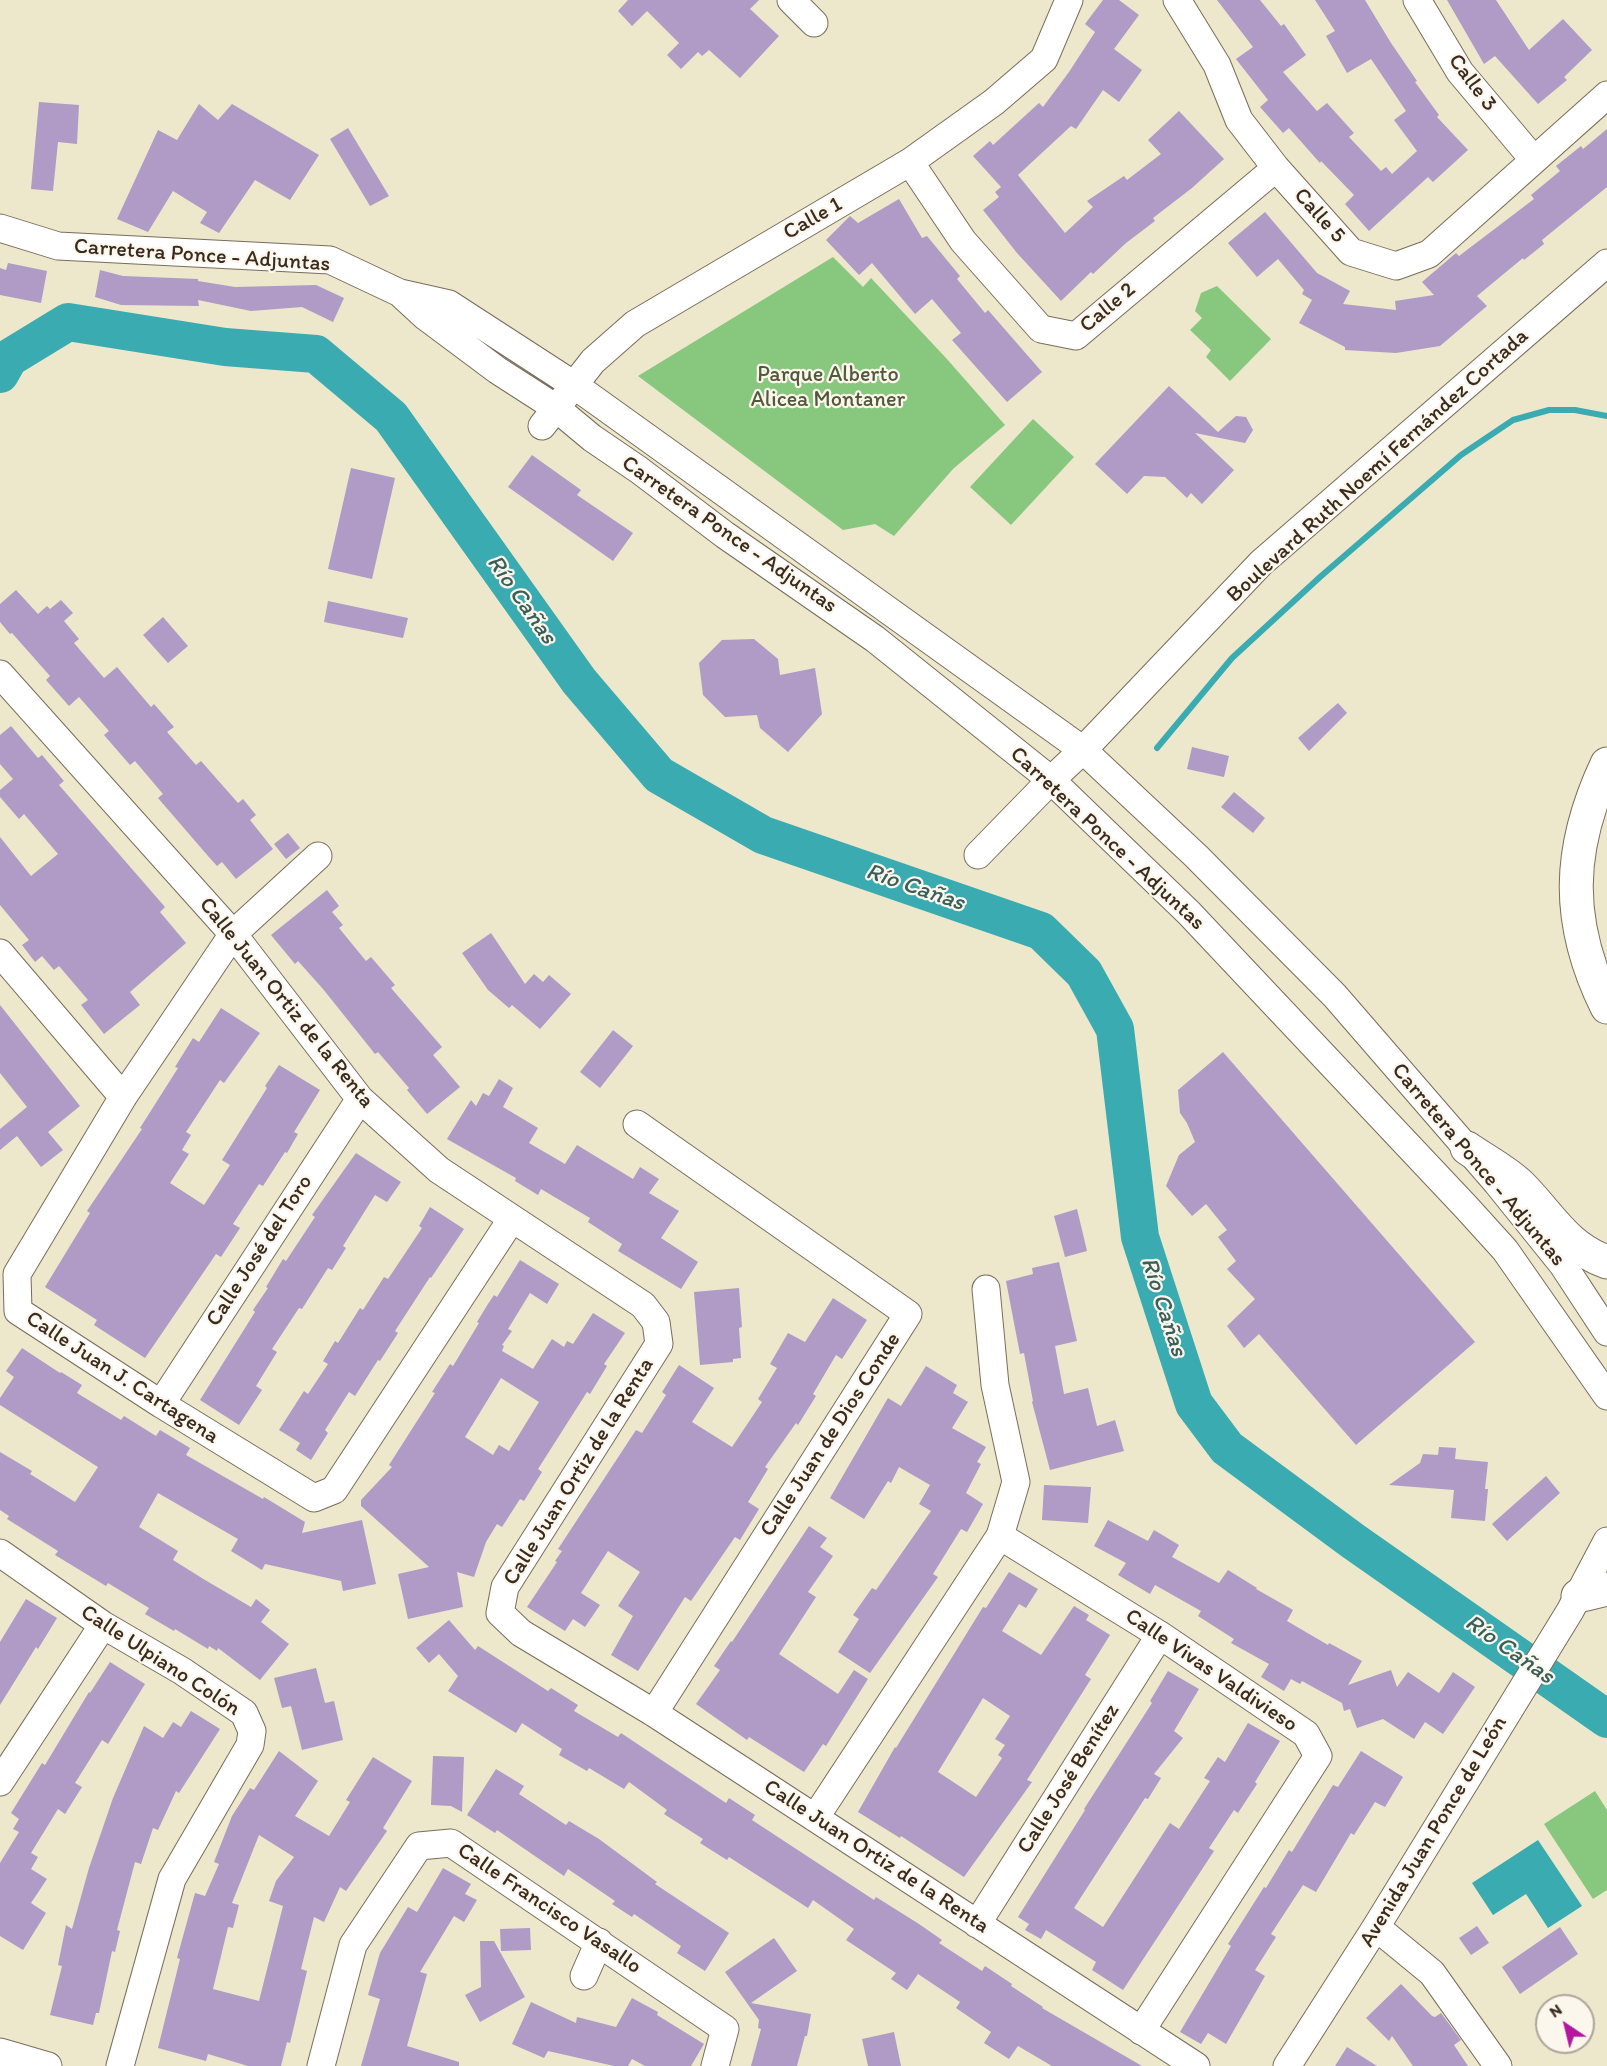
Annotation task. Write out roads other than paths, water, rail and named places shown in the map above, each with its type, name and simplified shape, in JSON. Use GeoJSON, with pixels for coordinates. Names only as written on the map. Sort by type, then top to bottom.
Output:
{"type":"FeatureCollection","features":[{"type":"Feature","properties":{"kind":"highway"},"geometry":{"type":"LineString","coordinates":[[1607,764],[1592,797],[1581,838],[1576,876],[1577,915],[1583,945],[1592,977],[1607,1007]]}},
{"type":"Feature","properties":{"kind":"highway"},"geometry":{"type":"LineString","coordinates":[[1607,813],[1593,853],[1593,906],[1607,965]]}},
{"type":"Feature","properties":{"kind":"highway"},"geometry":{"type":"LineString","coordinates":[[1467,1148],[1519,1184],[1563,1235],[1583,1252],[1607,1262]]}},
{"type":"Feature","properties":{"kind":"street"},"geometry":{"type":"LineString","coordinates":[[791,0],[814,23]]}},
{"type":"Feature","properties":{"kind":"street","name":"Calle 1"},"geometry":{"type":"LineString","coordinates":[[549,417],[592,361],[635,324],[910,162],[994,102],[1044,59],[1069,0]]}},
{"type":"Feature","properties":{"kind":"street","name":"Calle 5"},"geometry":{"type":"LineString","coordinates":[[1177,0],[1217,64],[1239,120],[1276,168],[1351,252],[1396,266],[1430,254],[1607,95]]}},
{"type":"Feature","properties":{"kind":"street","name":"Calle 3"},"geometry":{"type":"LineString","coordinates":[[1417,0],[1460,72],[1534,160]]}},
{"type":"Feature","properties":{"kind":"street","name":"Calle 2"},"geometry":{"type":"LineString","coordinates":[[910,162],[963,241],[1041,329],[1076,336],[1276,168]]}},
{"type":"Feature","properties":{"kind":"street","name":"Carretera Ponce - Adjuntas"},"geometry":{"type":"LineString","coordinates":[[0,228],[58,246],[330,260],[400,293],[449,304],[574,385],[1083,750],[1196,856],[1335,996],[1467,1148],[1563,1265],[1607,1332]]}},
{"type":"Feature","properties":{"kind":"street","name":"Boulevard Ruth Noemí Fernández Cortada"},"geometry":{"type":"LineString","coordinates":[[978,855],[1083,750],[1261,564],[1607,263]]}},
{"type":"Feature","properties":{"kind":"street","name":"Carretera Ponce - Adjuntas"},"geometry":{"type":"LineString","coordinates":[[400,293],[426,317],[488,364],[549,417],[591,438],[639,470],[725,535],[875,639],[1051,780],[1188,912],[1505,1250],[1607,1396]]}},
{"type":"Feature","properties":{"kind":"street","name":"Calle Juan Ortiz de la Renta"},"geometry":{"type":"LineString","coordinates":[[0,674],[233,934],[360,1099],[439,1170],[511,1220],[643,1305],[656,1322],[659,1344],[505,1587],[500,1613],[521,1633],[654,1713],[1196,2066]]}},
{"type":"Feature","properties":{"kind":"street","name":"Calle Juan J. Cartagena"},"geometry":{"type":"LineString","coordinates":[[318,856],[233,934],[123,1097],[17,1274],[18,1311],[161,1404],[314,1498],[334,1490],[511,1220]]}},
{"type":"Feature","properties":{"kind":"street"},"geometry":{"type":"LineString","coordinates":[[0,953],[123,1097]]}},
{"type":"Feature","properties":{"kind":"street","name":"Calle José del Toro"},"geometry":{"type":"LineString","coordinates":[[161,1404],[360,1099]]}},
{"type":"Feature","properties":{"kind":"street","name":"Calle Juan de Dios Conde"},"geometry":{"type":"LineString","coordinates":[[637,1124],[908,1314],[654,1713]]}},
{"type":"Feature","properties":{"kind":"street"},"geometry":{"type":"LineString","coordinates":[[816,1818],[1000,1536],[1016,1482],[995,1385],[986,1289]]}},
{"type":"Feature","properties":{"kind":"street","name":"Calle Vivas Valdivieso"},"geometry":{"type":"LineString","coordinates":[[1000,1536],[1160,1635],[1306,1734],[1318,1756],[1141,2031]]}},
{"type":"Feature","properties":{"kind":"street"},"geometry":{"type":"LineString","coordinates":[[1593,1593],[1607,1540]]}},
{"type":"Feature","properties":{"kind":"street","name":"Calle Ulpiano Colón"},"geometry":{"type":"LineString","coordinates":[[0,1553],[103,1625],[182,1671],[244,1713],[252,1731],[250,1745],[172,1879],[120,2066]]}},
{"type":"Feature","properties":{"kind":"street"},"geometry":{"type":"LineString","coordinates":[[1593,1593],[1607,1556]]}},
{"type":"Feature","properties":{"kind":"street","name":"Avenida Juan Ponce de León"},"geometry":{"type":"LineString","coordinates":[[1287,2066],[1593,1593]]}},
{"type":"Feature","properties":{"kind":"street"},"geometry":{"type":"LineString","coordinates":[[0,1782],[103,1625]]}},
{"type":"Feature","properties":{"kind":"street","name":"Calle José Benítez"},"geometry":{"type":"LineString","coordinates":[[977,1924],[1160,1635]]}},
{"type":"Feature","properties":{"kind":"street","name":"Calle Francisco Vasallo"},"geometry":{"type":"LineString","coordinates":[[321,2066],[352,1945],[419,1846],[451,1842],[725,2029],[715,2066]]}},
{"type":"Feature","properties":{"kind":"street"},"geometry":{"type":"LineString","coordinates":[[1376,1927],[1432,1973],[1498,2066]]}},
{"type":"Feature","properties":{"kind":"street"},"geometry":{"type":"LineString","coordinates":[[584,1976],[598,1942]]}},
{"type":"Feature","properties":{"kind":"street"},"geometry":{"type":"LineString","coordinates":[[0,2052],[48,2066]]}},
{"type":"Feature","properties":{"kind":"water"},"geometry":{"type":"Polygon","coordinates":[[[1538,1840],[1582,1906],[1548,1928],[1526,1894],[1493,1915],[1472,1883],[1538,1840]]]}},
{"type":"Feature","properties":{"kind":"waterway","name":"Río Cañas"},"geometry":{"type":"LineString","coordinates":[[0,374],[9,358],[68,322],[225,347],[316,354],[391,417],[579,681],[659,775],[763,835],[1041,931],[1084,973],[1115,1029],[1140,1237],[1194,1404],[1227,1448],[1353,1541],[1607,1719]]}},
{"type":"Feature","properties":{"kind":"waterway"},"geometry":{"type":"LineString","coordinates":[[1157,748],[1232,658],[1320,577],[1461,455],[1513,420],[1549,410],[1575,410],[1607,416]]}},
{"type":"Feature","properties":{"kind":"park label","name":"Parque Alberto Alicea Montaner"},"geometry":{"type":"Point","coordinates":[828,388]}}]}
